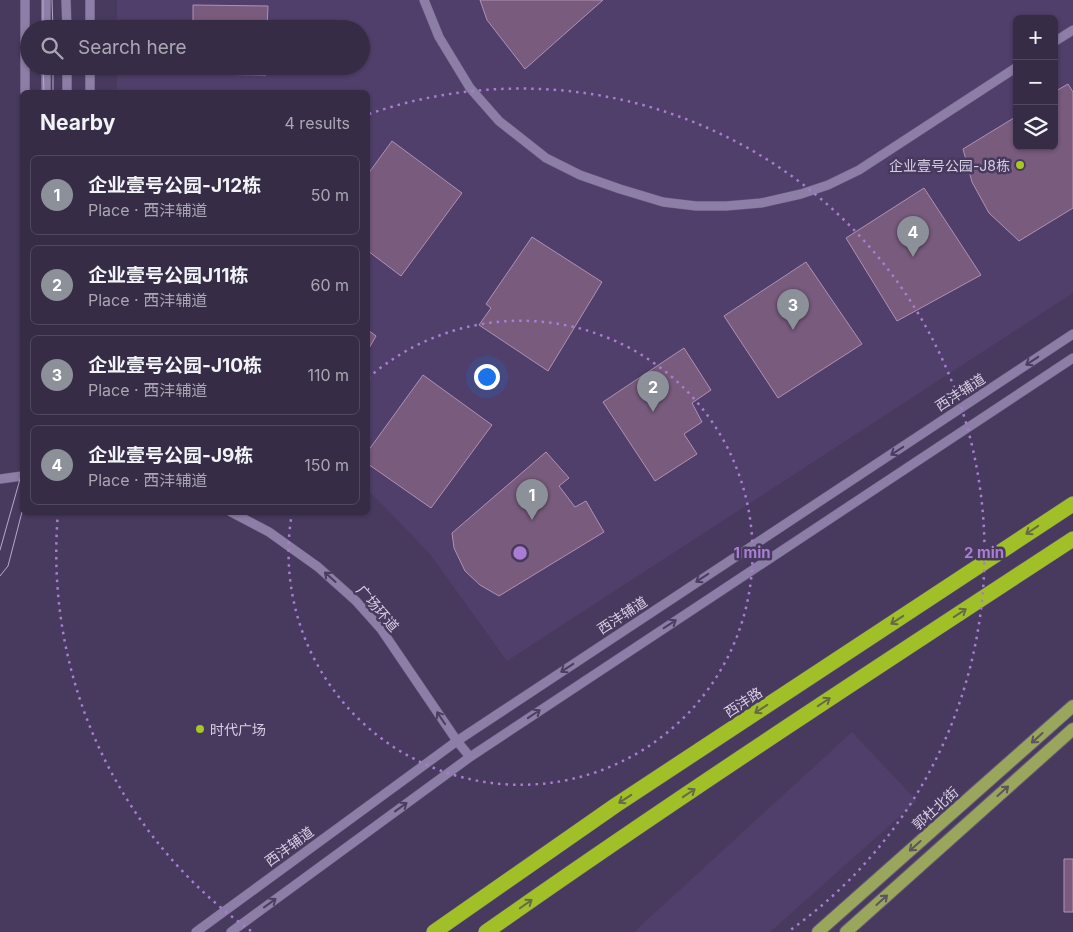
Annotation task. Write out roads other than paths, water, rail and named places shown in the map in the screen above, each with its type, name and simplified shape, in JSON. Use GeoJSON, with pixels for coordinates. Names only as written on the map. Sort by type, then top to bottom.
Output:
{"type":"FeatureCollection","features":[{"type":"Feature","properties":{"kind":"highway","name":"西沣路"},"geometry":{"type":"LineString","coordinates":[[434,932],[616,805],[1073,504]]}},
{"type":"Feature","properties":{"kind":"highway"},"geometry":{"type":"LineString","coordinates":[[486,932],[587,861],[752,750],[1073,539]]}},
{"type":"Feature","properties":{"kind":"main road","name":"郭杜北街"},"geometry":{"type":"LineString","coordinates":[[818,932],[1073,706]]}},
{"type":"Feature","properties":{"kind":"main road"},"geometry":{"type":"LineString","coordinates":[[846,932],[1073,729]]}},
{"type":"Feature","properties":{"kind":"street"},"geometry":{"type":"LineString","coordinates":[[25,0],[25,20]]}},
{"type":"Feature","properties":{"kind":"street"},"geometry":{"type":"LineString","coordinates":[[46,0],[46,20]]}},
{"type":"Feature","properties":{"kind":"street"},"geometry":{"type":"LineString","coordinates":[[66,0],[66,20]]}},
{"type":"Feature","properties":{"kind":"street"},"geometry":{"type":"LineString","coordinates":[[90,0],[90,20]]}},
{"type":"Feature","properties":{"kind":"street"},"geometry":{"type":"LineString","coordinates":[[424,0],[439,37],[470,88],[499,121],[546,158],[580,175],[620,189],[663,202],[696,206],[761,203],[801,194],[828,185],[859,170],[1013,70]]}},
{"type":"Feature","properties":{"kind":"street"},"geometry":{"type":"LineString","coordinates":[[1058,39],[1073,30]]}},
{"type":"Feature","properties":{"kind":"street"},"geometry":{"type":"LineString","coordinates":[[25,75],[25,90]]}},
{"type":"Feature","properties":{"kind":"street"},"geometry":{"type":"LineString","coordinates":[[46,75],[46,90]]}},
{"type":"Feature","properties":{"kind":"street"},"geometry":{"type":"LineString","coordinates":[[67,75],[67,90]]}},
{"type":"Feature","properties":{"kind":"street"},"geometry":{"type":"LineString","coordinates":[[90,75],[90,90]]}},
{"type":"Feature","properties":{"kind":"street","name":"西沣辅道"},"geometry":{"type":"LineString","coordinates":[[196,932],[456,740],[1073,334]]}},
{"type":"Feature","properties":{"kind":"street"},"geometry":{"type":"LineString","coordinates":[[231,932],[470,757],[1073,358]]}},
{"type":"Feature","properties":{"kind":"street"},"geometry":{"type":"LineString","coordinates":[[0,479],[20,476]]}},
{"type":"Feature","properties":{"kind":"street","name":"广场环道"},"geometry":{"type":"LineString","coordinates":[[237,515],[276,537],[318,567],[356,601],[380,629],[456,740],[470,757]]}},
{"type":"Feature","properties":{"kind":"tram line"},"geometry":{"type":"LineString","coordinates":[[43,0],[43,20]]}},
{"type":"Feature","properties":{"kind":"tram line"},"geometry":{"type":"LineString","coordinates":[[52,0],[53,20]]}},
{"type":"Feature","properties":{"kind":"tram line"},"geometry":{"type":"LineString","coordinates":[[43,75],[44,90]]}},
{"type":"Feature","properties":{"kind":"tram line"},"geometry":{"type":"LineString","coordinates":[[53,75],[53,90]]}},
{"type":"Feature","properties":{"kind":"tram line"},"geometry":{"type":"LineString","coordinates":[[0,550],[20,479]]}},
{"type":"Feature","properties":{"kind":"tram line"},"geometry":{"type":"LineString","coordinates":[[0,576],[8,566],[21,515]]}},
{"type":"Feature","properties":{"kind":"place","name":"企业壹号公园-J8栋"},"geometry":{"type":"Point","coordinates":[1020,165]}},
{"type":"Feature","properties":{"kind":"place","name":"企业壹号公园-J9栋"},"geometry":{"type":"Point","coordinates":[913,257]}},
{"type":"Feature","properties":{"kind":"place","name":"企业壹号公园-J10栋"},"geometry":{"type":"Point","coordinates":[793,330]}},
{"type":"Feature","properties":{"kind":"place","name":"企业壹号公园J11栋"},"geometry":{"type":"Point","coordinates":[653,412]}},
{"type":"Feature","properties":{"kind":"place","name":"企业壹号公园-J12栋"},"geometry":{"type":"Point","coordinates":[532,520]}},
{"type":"Feature","properties":{"kind":"place","name":"时代广场"},"geometry":{"type":"Point","coordinates":[200,729]}}]}
